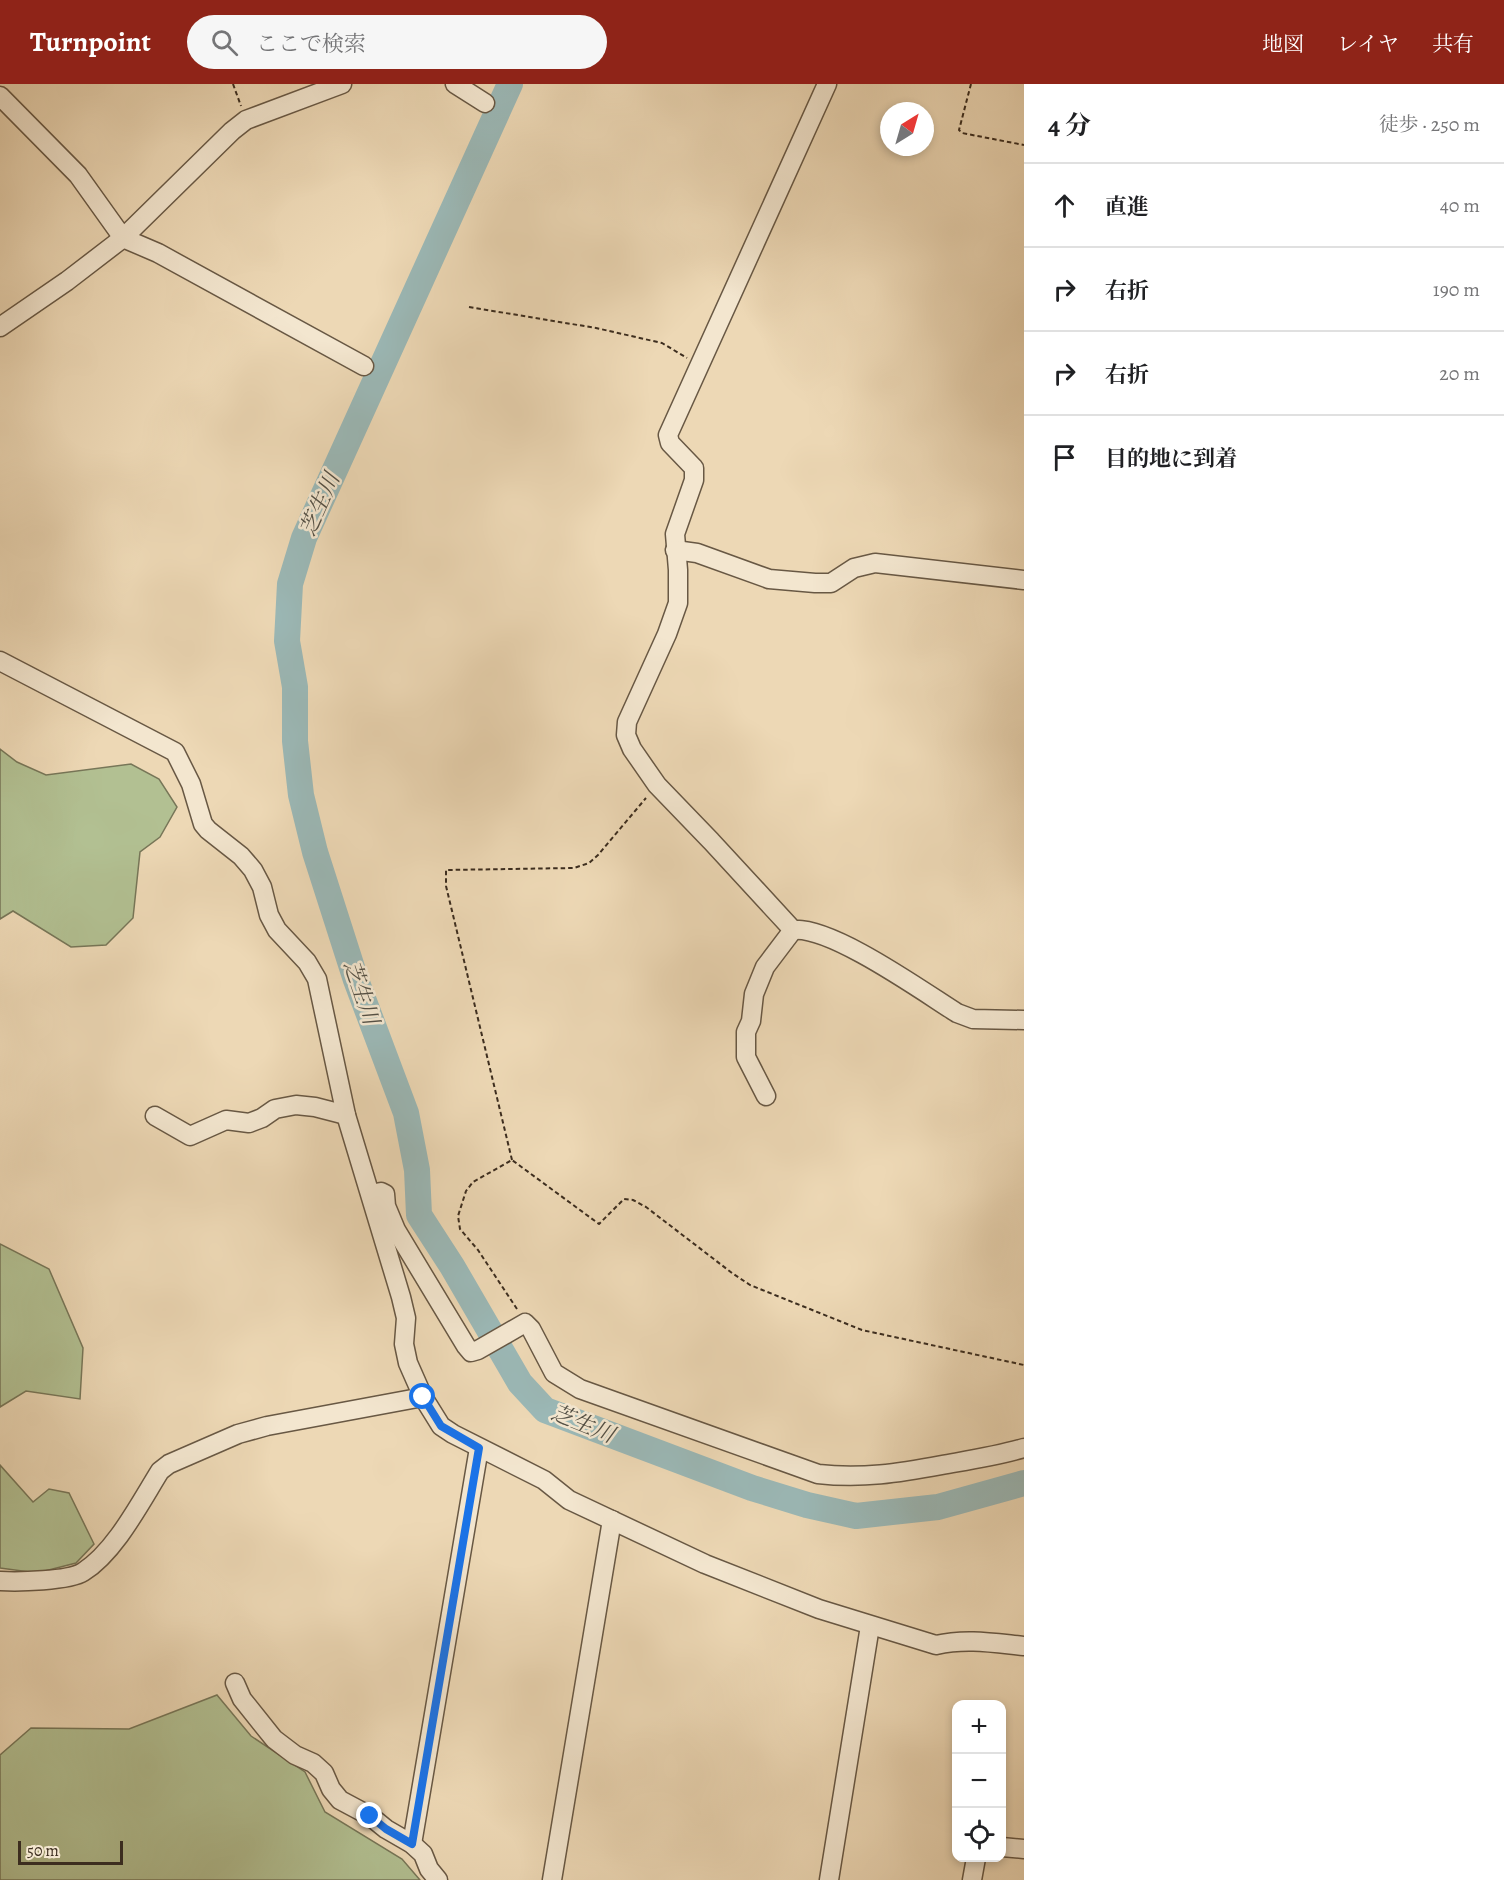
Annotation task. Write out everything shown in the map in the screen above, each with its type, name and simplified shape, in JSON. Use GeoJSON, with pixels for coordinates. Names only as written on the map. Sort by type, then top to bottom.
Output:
{"type":"FeatureCollection","features":[{"type":"Feature","properties":{"kind":"street"},"geometry":{"type":"LineString","coordinates":[[0,327],[67,281],[123,238],[246,120],[342,84]]}},
{"type":"Feature","properties":{"kind":"street"},"geometry":{"type":"LineString","coordinates":[[455,84],[485,104]]}},
{"type":"Feature","properties":{"kind":"street"},"geometry":{"type":"LineString","coordinates":[[793,930],[657,785],[632,749],[626,735],[627,722],[678,603],[675,534],[694,480],[694,468],[670,443],[668,435],[827,84]]}},
{"type":"Feature","properties":{"kind":"street"},"geometry":{"type":"LineString","coordinates":[[0,96],[78,175],[123,238],[158,253],[364,366]]}},
{"type":"Feature","properties":{"kind":"street"},"geometry":{"type":"LineString","coordinates":[[675,550],[697,553],[769,579],[831,583],[854,568],[875,563],[1024,580]]}},
{"type":"Feature","properties":{"kind":"street"},"geometry":{"type":"LineString","coordinates":[[0,661],[175,752],[191,784],[203,824],[214,836],[241,856],[253,870],[262,888],[269,915],[277,930],[307,963],[316,979],[346,1115],[371,1194],[405,1318],[404,1344],[408,1363],[423,1397],[441,1426],[479,1448],[544,1480],[569,1500],[705,1564],[819,1609],[936,1645],[968,1640],[1024,1646]]}},
{"type":"Feature","properties":{"kind":"street"},"geometry":{"type":"LineString","coordinates":[[766,1096],[746,1057],[746,1032],[751,1021],[754,994],[765,967],[793,930],[804,929],[849,947],[957,1013],[973,1018],[1024,1020]]}},
{"type":"Feature","properties":{"kind":"street"},"geometry":{"type":"LineString","coordinates":[[155,1116],[190,1136],[226,1120],[249,1123],[275,1109],[296,1105],[346,1115]]}},
{"type":"Feature","properties":{"kind":"street"},"geometry":{"type":"LineString","coordinates":[[371,1194],[381,1192],[385,1194],[386,1206],[402,1239],[471,1352],[520,1325],[531,1329],[554,1373],[580,1389],[818,1474],[847,1477],[888,1475],[998,1455],[1024,1448]]}},
{"type":"Feature","properties":{"kind":"street"},"geometry":{"type":"LineString","coordinates":[[0,1581],[28,1582],[82,1573],[100,1558],[160,1472],[169,1464],[238,1434],[267,1426],[423,1397]]}},
{"type":"Feature","properties":{"kind":"street"},"geometry":{"type":"LineString","coordinates":[[412,1844],[479,1448]]}},
{"type":"Feature","properties":{"kind":"street"},"geometry":{"type":"LineString","coordinates":[[552,1880],[612,1520]]}},
{"type":"Feature","properties":{"kind":"street"},"geometry":{"type":"LineString","coordinates":[[829,1880],[870,1626]]}},
{"type":"Feature","properties":{"kind":"street"},"geometry":{"type":"LineString","coordinates":[[235,1683],[242,1699],[274,1739],[295,1755],[314,1763],[324,1773],[331,1789],[340,1800],[370,1816],[386,1829],[412,1844],[423,1854],[429,1869],[438,1880]]}},
{"type":"Feature","properties":{"kind":"street"},"geometry":{"type":"LineString","coordinates":[[1006,1847],[1024,1849]]}},
{"type":"Feature","properties":{"kind":"street"},"geometry":{"type":"LineString","coordinates":[[972,1880],[975,1862]]}},
{"type":"Feature","properties":{"kind":"path"},"geometry":{"type":"LineString","coordinates":[[233,84],[246,120]]}},
{"type":"Feature","properties":{"kind":"path"},"geometry":{"type":"LineString","coordinates":[[971,84],[959,130],[962,133],[1024,145]]}},
{"type":"Feature","properties":{"kind":"path"},"geometry":{"type":"LineString","coordinates":[[469,307],[596,328],[662,343],[699,366]]}},
{"type":"Feature","properties":{"kind":"path"},"geometry":{"type":"LineString","coordinates":[[657,785],[589,863],[574,868],[446,870],[446,886],[512,1160],[599,1224],[624,1199],[633,1200],[646,1207],[750,1285],[862,1330],[1024,1365]]}},
{"type":"Feature","properties":{"kind":"path"},"geometry":{"type":"LineString","coordinates":[[512,1160],[473,1182],[466,1191],[458,1216],[460,1229],[478,1250],[520,1325]]}},
{"type":"Feature","properties":{"kind":"green space"},"geometry":{"type":"Polygon","coordinates":[[[0,749],[17,762],[46,775],[131,764],[159,779],[177,807],[160,837],[140,852],[133,918],[106,945],[71,947],[13,911],[0,919],[0,749]]]}},
{"type":"Feature","properties":{"kind":"green space"},"geometry":{"type":"Polygon","coordinates":[[[0,1244],[49,1269],[83,1348],[80,1399],[26,1391],[0,1407],[0,1244]]]}},
{"type":"Feature","properties":{"kind":"green space"},"geometry":{"type":"Polygon","coordinates":[[[0,1465],[33,1502],[49,1489],[69,1493],[94,1544],[76,1563],[37,1573],[0,1568],[0,1465]]]}},
{"type":"Feature","properties":{"kind":"green space"},"geometry":{"type":"Polygon","coordinates":[[[217,1695],[251,1736],[305,1772],[325,1812],[402,1859],[420,1880],[0,1880],[0,1755],[31,1728],[129,1729],[217,1695]]]}},
{"type":"Feature","properties":{"kind":"waterway","name":"芝生川"},"geometry":{"type":"LineString","coordinates":[[510,84],[304,538],[290,584],[287,641],[295,687],[295,741],[301,795],[315,852],[356,980],[406,1113],[417,1170],[419,1215],[452,1266],[520,1383],[545,1410],[752,1488],[807,1505],[856,1516],[938,1507],[1024,1483]]}},
{"type":"Feature","properties":{"kind":"route"},"geometry":{"type":"LineString","coordinates":[[370,1816],[386,1829],[412,1844],[479,1448],[441,1426],[423,1397]]}}]}
